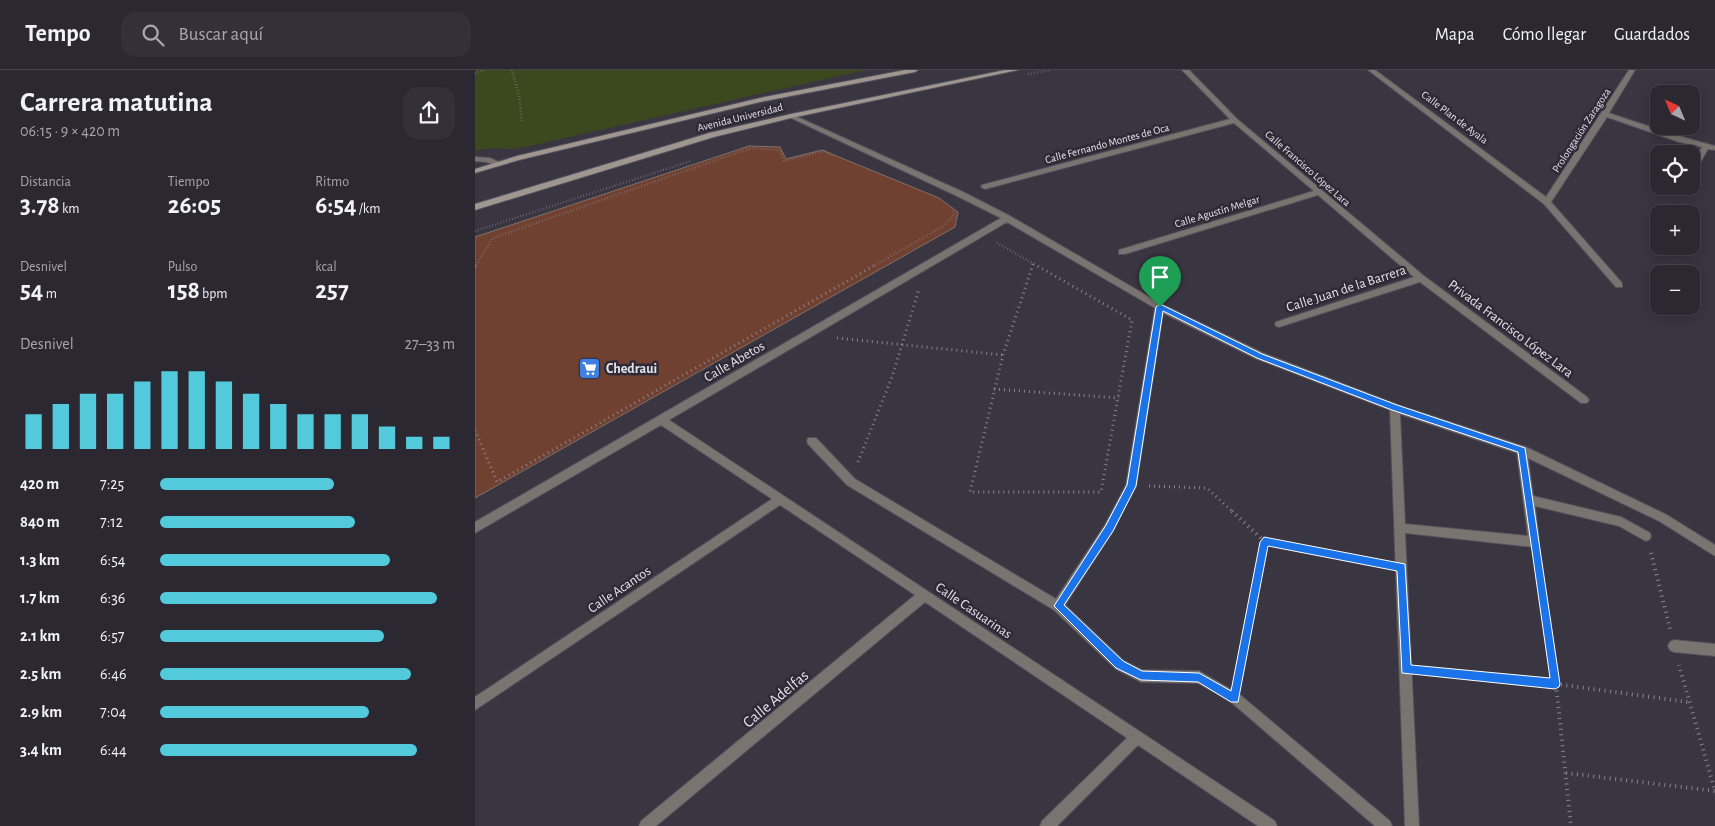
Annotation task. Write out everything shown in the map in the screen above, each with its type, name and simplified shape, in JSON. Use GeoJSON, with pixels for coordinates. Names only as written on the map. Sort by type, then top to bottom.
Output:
{"type":"FeatureCollection","features":[{"type":"Feature","properties":{"kind":"main road","name":"Avenida Universidad"},"geometry":{"type":"LineString","coordinates":[[475,171],[760,100],[915,70]]}},
{"type":"Feature","properties":{"kind":"main road","name":"Avenida Universidad"},"geometry":{"type":"LineString","coordinates":[[475,207],[712,135],[791,116],[1015,70]]}},
{"type":"Feature","properties":{"kind":"street","name":"Calle Francisco López Lara"},"geometry":{"type":"LineString","coordinates":[[1185,70],[1235,120],[1421,278]]}},
{"type":"Feature","properties":{"kind":"street","name":"Calle Plan de Ayala"},"geometry":{"type":"LineString","coordinates":[[1371,70],[1547,202],[1619,285]]}},
{"type":"Feature","properties":{"kind":"street","name":"Prolongación Zaragoza"},"geometry":{"type":"LineString","coordinates":[[1547,202],[1632,70]]}},
{"type":"Feature","properties":{"kind":"street"},"geometry":{"type":"LineString","coordinates":[[1605,114],[1682,140],[1711,147],[1700,160]]}},
{"type":"Feature","properties":{"kind":"street"},"geometry":{"type":"LineString","coordinates":[[791,116],[961,194],[1007,218],[1160,307],[1260,356],[1395,408],[1522,450],[1663,518],[1715,551]]}},
{"type":"Feature","properties":{"kind":"street","name":"Calle Fernando Montes de Oca"},"geometry":{"type":"LineString","coordinates":[[985,187],[1235,120]]}},
{"type":"Feature","properties":{"kind":"street"},"geometry":{"type":"LineString","coordinates":[[475,159],[499,164]]}},
{"type":"Feature","properties":{"kind":"street","name":"Calle Agustín Melgar"},"geometry":{"type":"LineString","coordinates":[[1122,252],[1318,192]]}},
{"type":"Feature","properties":{"kind":"street","name":"Calle Abetos"},"geometry":{"type":"LineString","coordinates":[[475,528],[1007,218]]}},
{"type":"Feature","properties":{"kind":"street","name":"Calle Juan de la Barrera"},"geometry":{"type":"LineString","coordinates":[[1279,324],[1421,278]]}},
{"type":"Feature","properties":{"kind":"street","name":"Privada Francisco López Lara"},"geometry":{"type":"LineString","coordinates":[[1421,278],[1584,400]]}},
{"type":"Feature","properties":{"kind":"street"},"geometry":{"type":"LineString","coordinates":[[1059,606],[1109,528],[1131,486],[1160,307]]}},
{"type":"Feature","properties":{"kind":"street"},"geometry":{"type":"LineString","coordinates":[[1395,408],[1412,826]]}},
{"type":"Feature","properties":{"kind":"street","name":"Calle Casuarinas"},"geometry":{"type":"LineString","coordinates":[[662,420],[1270,826]]}},
{"type":"Feature","properties":{"kind":"street"},"geometry":{"type":"LineString","coordinates":[[812,441],[851,482],[1059,606],[1119,665],[1141,676],[1199,678],[1235,698],[1385,826]]}},
{"type":"Feature","properties":{"kind":"street"},"geometry":{"type":"LineString","coordinates":[[1400,528],[1534,542],[1522,450]]}},
{"type":"Feature","properties":{"kind":"street","name":"Calle Acantos"},"geometry":{"type":"LineString","coordinates":[[475,704],[780,499]]}},
{"type":"Feature","properties":{"kind":"street"},"geometry":{"type":"LineString","coordinates":[[1529,500],[1621,522],[1646,536]]}},
{"type":"Feature","properties":{"kind":"street","name":"Calle Adelfas"},"geometry":{"type":"LineString","coordinates":[[646,826],[924,595]]}},
{"type":"Feature","properties":{"kind":"street"},"geometry":{"type":"LineString","coordinates":[[1675,646],[1715,650]]}},
{"type":"Feature","properties":{"kind":"street"},"geometry":{"type":"LineString","coordinates":[[1047,826],[1137,737]]}},
{"type":"Feature","properties":{"kind":"path"},"geometry":{"type":"LineString","coordinates":[[475,73],[484,70]]}},
{"type":"Feature","properties":{"kind":"path"},"geometry":{"type":"LineString","coordinates":[[512,70],[519,96],[522,121]]}},
{"type":"Feature","properties":{"kind":"path"},"geometry":{"type":"LineString","coordinates":[[475,267],[493,238],[751,148],[780,150],[784,161],[824,152],[842,159]]}},
{"type":"Feature","properties":{"kind":"path"},"geometry":{"type":"LineString","coordinates":[[475,232],[693,160]]}},
{"type":"Feature","properties":{"kind":"path"},"geometry":{"type":"LineString","coordinates":[[475,430],[497,482],[944,226],[955,214],[948,207]]}},
{"type":"Feature","properties":{"kind":"path"},"geometry":{"type":"LineString","coordinates":[[996,243],[1132,320],[1101,492],[970,492],[1003,355],[1033,264]]}},
{"type":"Feature","properties":{"kind":"path"},"geometry":{"type":"LineString","coordinates":[[851,482],[892,377],[919,289]]}},
{"type":"Feature","properties":{"kind":"path"},"geometry":{"type":"LineString","coordinates":[[836,338],[1003,355]]}},
{"type":"Feature","properties":{"kind":"path"},"geometry":{"type":"LineString","coordinates":[[994,388],[1119,398]]}},
{"type":"Feature","properties":{"kind":"path"},"geometry":{"type":"LineString","coordinates":[[1131,486],[1207,488],[1264,542],[1401,567]]}},
{"type":"Feature","properties":{"kind":"path"},"geometry":{"type":"LineString","coordinates":[[1235,698],[1264,542]]}},
{"type":"Feature","properties":{"kind":"path"},"geometry":{"type":"LineString","coordinates":[[1534,542],[1555,684],[1571,826]]}},
{"type":"Feature","properties":{"kind":"path"},"geometry":{"type":"LineString","coordinates":[[1406,670],[1555,684],[1688,702]]}},
{"type":"Feature","properties":{"kind":"path"},"geometry":{"type":"LineString","coordinates":[[1566,773],[1715,791]]}},
{"type":"Feature","properties":{"kind":"green space"},"geometry":{"type":"Polygon","coordinates":[[[475,70],[866,70],[516,149],[488,148],[475,151],[475,70]]]}},
{"type":"Feature","properties":{"kind":"building","name":"Chedraui"},"geometry":{"type":"Polygon","coordinates":[[[749,146],[780,147],[786,159],[822,150],[939,198],[958,212],[955,227],[475,498],[475,237],[749,146]]]}},
{"type":"Feature","properties":{"kind":"place","name":"Chedraui"},"geometry":{"type":"Point","coordinates":[590,368]}},
{"type":"Feature","properties":{"kind":"route"},"geometry":{"type":"LineString","coordinates":[[1160,307],[1260,356],[1395,408],[1522,450],[1555,684],[1406,670],[1401,567],[1264,542],[1235,698],[1199,678],[1141,676],[1119,665],[1059,606],[1109,528],[1131,486],[1160,307]]}}]}
